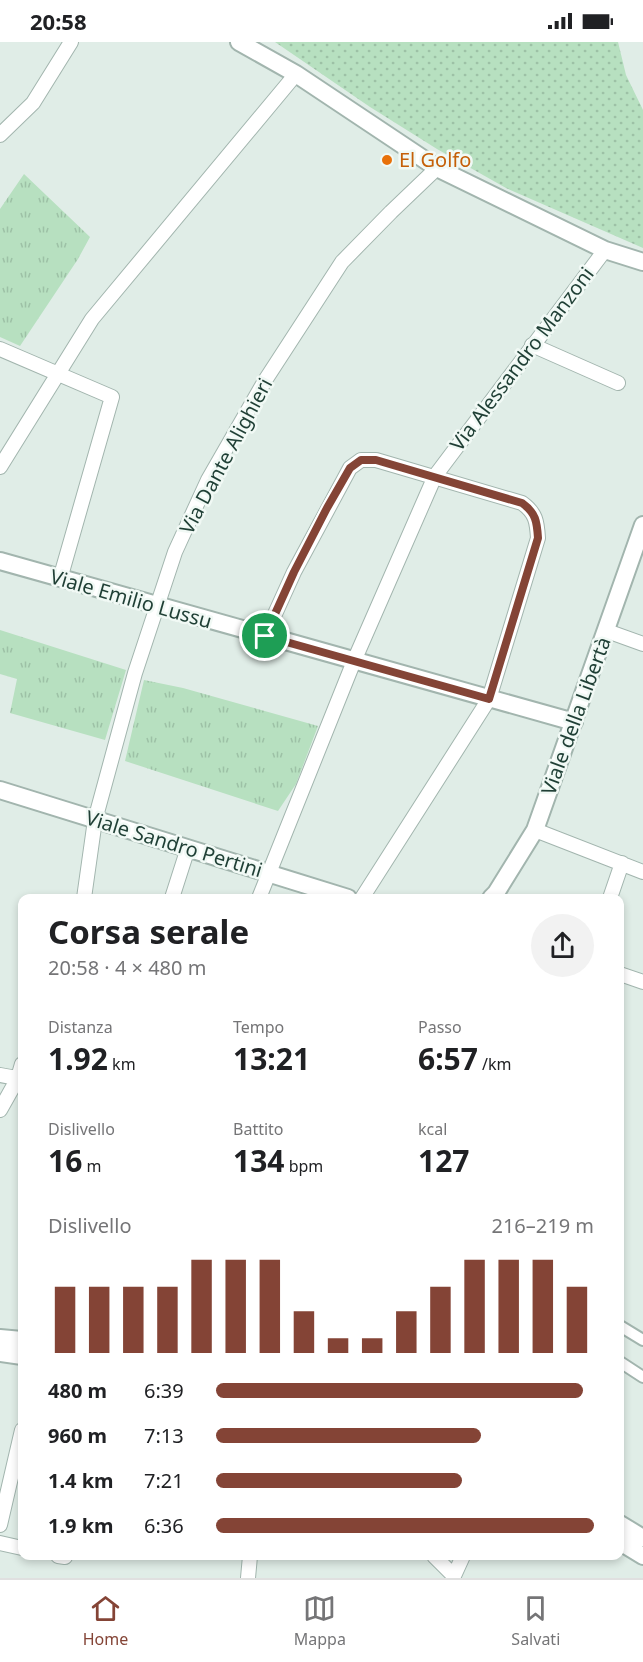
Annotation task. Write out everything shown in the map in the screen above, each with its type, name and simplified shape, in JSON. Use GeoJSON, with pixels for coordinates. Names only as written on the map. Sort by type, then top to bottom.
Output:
{"type":"FeatureCollection","features":[{"type":"Feature","properties":{"kind":"street"},"geometry":{"type":"LineString","coordinates":[[0,135],[33,103],[71,42]]}},
{"type":"Feature","properties":{"kind":"street"},"geometry":{"type":"LineString","coordinates":[[239,42],[296,74],[438,168],[605,250],[643,262]]}},
{"type":"Feature","properties":{"kind":"street"},"geometry":{"type":"LineString","coordinates":[[0,466],[92,320],[296,74]]}},
{"type":"Feature","properties":{"kind":"street","name":"Via Dante Alighieri"},"geometry":{"type":"LineString","coordinates":[[85,894],[95,820],[135,673],[175,552],[208,480],[266,379],[342,262],[382,220],[438,168]]}},
{"type":"Feature","properties":{"kind":"street","name":"Via Alessandro Manzoni"},"geometry":{"type":"LineString","coordinates":[[260,894],[354,661],[435,476],[605,250]]}},
{"type":"Feature","properties":{"kind":"street"},"geometry":{"type":"LineString","coordinates":[[532,345],[618,383]]}},
{"type":"Feature","properties":{"kind":"street"},"geometry":{"type":"LineString","coordinates":[[0,349],[112,397],[60,579]]}},
{"type":"Feature","properties":{"kind":"street"},"geometry":{"type":"LineString","coordinates":[[265,636],[294,572],[350,468],[361,460],[376,460],[522,503],[537,519],[538,538],[489,699],[365,894]]}},
{"type":"Feature","properties":{"kind":"street","name":"Viale della Libertà"},"geometry":{"type":"LineString","coordinates":[[495,894],[535,830],[643,525]]}},
{"type":"Feature","properties":{"kind":"street","name":"Viale Emilio Lussu"},"geometry":{"type":"LineString","coordinates":[[0,561],[574,722]]}},
{"type":"Feature","properties":{"kind":"street"},"geometry":{"type":"LineString","coordinates":[[607,631],[643,644]]}},
{"type":"Feature","properties":{"kind":"street","name":"Viale Sandro Pertini"},"geometry":{"type":"LineString","coordinates":[[0,790],[335,894]]}},
{"type":"Feature","properties":{"kind":"street"},"geometry":{"type":"LineString","coordinates":[[535,830],[643,872]]}},
{"type":"Feature","properties":{"kind":"street"},"geometry":{"type":"LineString","coordinates":[[173,894],[188,848]]}},
{"type":"Feature","properties":{"kind":"street"},"geometry":{"type":"LineString","coordinates":[[611,894],[622,863]]}},
{"type":"Feature","properties":{"kind":"street"},"geometry":{"type":"LineString","coordinates":[[624,975],[643,982]]}},
{"type":"Feature","properties":{"kind":"street"},"geometry":{"type":"LineString","coordinates":[[0,1075],[18,1079]]}},
{"type":"Feature","properties":{"kind":"street"},"geometry":{"type":"LineString","coordinates":[[0,1110],[18,1082]]}},
{"type":"Feature","properties":{"kind":"street"},"geometry":{"type":"LineString","coordinates":[[624,1328],[643,1340]]}},
{"type":"Feature","properties":{"kind":"street"},"geometry":{"type":"LineString","coordinates":[[0,1338],[18,1340]]}},
{"type":"Feature","properties":{"kind":"street"},"geometry":{"type":"LineString","coordinates":[[0,1353],[18,1355]]}},
{"type":"Feature","properties":{"kind":"street"},"geometry":{"type":"LineString","coordinates":[[624,1365],[643,1377]]}},
{"type":"Feature","properties":{"kind":"street"},"geometry":{"type":"LineString","coordinates":[[0,1525],[18,1445]]}},
{"type":"Feature","properties":{"kind":"street"},"geometry":{"type":"LineString","coordinates":[[624,1526],[643,1538]]}},
{"type":"Feature","properties":{"kind":"street"},"geometry":{"type":"LineString","coordinates":[[0,1542],[18,1547]]}},
{"type":"Feature","properties":{"kind":"street"},"geometry":{"type":"LineString","coordinates":[[624,1544],[643,1556]]}},
{"type":"Feature","properties":{"kind":"street"},"geometry":{"type":"LineString","coordinates":[[248,1578],[250,1560]]}},
{"type":"Feature","properties":{"kind":"street"},"geometry":{"type":"LineString","coordinates":[[438,1560],[453,1577],[461,1560]]}},
{"type":"Feature","properties":{"kind":"green space"},"geometry":{"type":"Polygon","coordinates":[[[275,42],[618,42],[626,75],[643,110],[643,248],[506,188],[437,149],[370,107],[275,42]]]}},
{"type":"Feature","properties":{"kind":"green space"},"geometry":{"type":"Polygon","coordinates":[[[24,174],[90,237],[20,346],[0,337],[0,209],[24,174]]]}},
{"type":"Feature","properties":{"kind":"green space"},"geometry":{"type":"Polygon","coordinates":[[[0,630],[126,670],[105,740],[10,713],[17,679],[0,674],[0,630]]]}},
{"type":"Feature","properties":{"kind":"green space"},"geometry":{"type":"Polygon","coordinates":[[[144,680],[183,688],[318,726],[296,784],[278,811],[125,761],[144,680]]]}},
{"type":"Feature","properties":{"kind":"place","name":"El Golfo"},"geometry":{"type":"Point","coordinates":[387,160]}},
{"type":"Feature","properties":{"kind":"route"},"geometry":{"type":"LineString","coordinates":[[361,460],[376,460],[430,474],[522,503],[537,519],[538,538],[489,699],[265,636],[327,508],[350,468],[361,460]]}}]}
